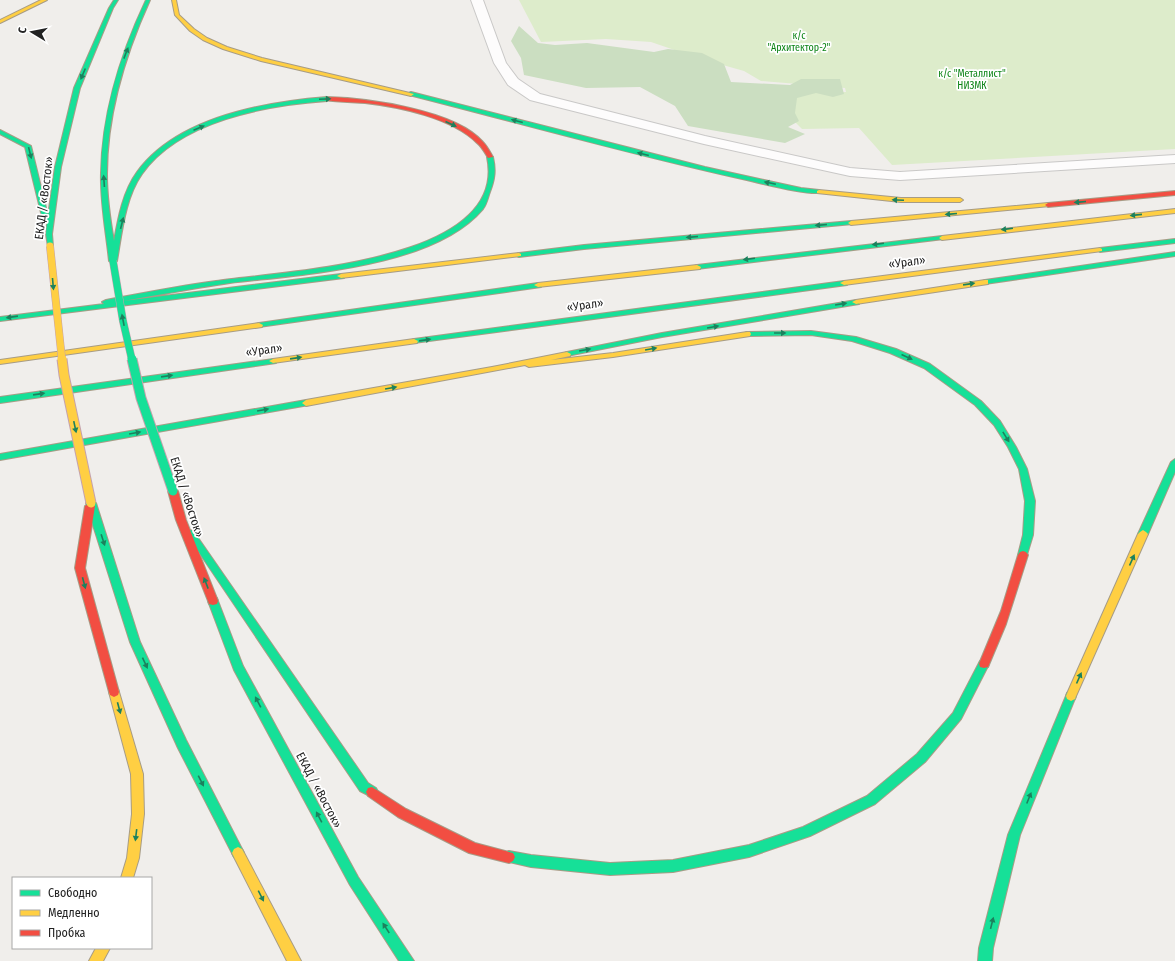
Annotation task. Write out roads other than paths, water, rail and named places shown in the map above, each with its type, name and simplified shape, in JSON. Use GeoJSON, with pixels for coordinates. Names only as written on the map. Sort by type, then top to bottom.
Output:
{"type":"FeatureCollection","features":[{"type":"Feature","properties":{"kind":"main road"},"geometry":{"type":"LineString","coordinates":[[0,22],[45,0]]}},
{"type":"Feature","properties":{"kind":"main road","name":"ЕКАД / «Восток»"},"geometry":{"type":"LineString","coordinates":[[116,0],[111,8],[77,88],[58,168],[49,234],[64,375],[91,503],[135,642],[182,744],[294,961]]}},
{"type":"Feature","properties":{"kind":"main road","name":"ЕКАД / «Восток»"},"geometry":{"type":"LineString","coordinates":[[148,0],[142,11],[121,68],[109,117],[104,174],[107,217],[123,322],[141,398],[173,491],[181,520],[238,667],[354,881],[407,961]]}},
{"type":"Feature","properties":{"kind":"main road"},"geometry":{"type":"LineString","coordinates":[[174,0],[177,15],[192,30],[205,39],[225,48],[261,59],[369,83],[683,164],[801,190],[901,200],[967,199]]}},
{"type":"Feature","properties":{"kind":"main road"},"geometry":{"type":"LineString","coordinates":[[78,308],[166,290],[368,263],[412,251],[446,236],[470,220],[482,208],[490,195],[493,162],[487,149],[472,135],[460,128],[430,115],[394,105],[364,100],[327,98],[302,100],[248,110],[191,132],[167,145],[147,162],[137,175],[131,188],[113,261]]}},
{"type":"Feature","properties":{"kind":"main road"},"geometry":{"type":"LineString","coordinates":[[0,132],[28,146],[49,234]]}},
{"type":"Feature","properties":{"kind":"main road"},"geometry":{"type":"LineString","coordinates":[[1093,191],[1175,187]]}},
{"type":"Feature","properties":{"kind":"main road"},"geometry":{"type":"LineString","coordinates":[[0,319],[78,308],[584,247],[1175,193]]}},
{"type":"Feature","properties":{"kind":"main road","name":"«Урал»"},"geometry":{"type":"LineString","coordinates":[[0,362],[529,286],[1175,211]]}},
{"type":"Feature","properties":{"kind":"main road","name":"«Урал»"},"geometry":{"type":"LineString","coordinates":[[0,400],[902,274],[1175,241]]}},
{"type":"Feature","properties":{"kind":"main road"},"geometry":{"type":"LineString","coordinates":[[492,370],[562,354],[828,306],[959,285],[1175,254]]}},
{"type":"Feature","properties":{"kind":"main road"},"geometry":{"type":"LineString","coordinates":[[0,457],[492,370],[613,355],[750,333],[811,333],[853,339],[893,351],[927,366],[958,387],[978,403],[997,423],[1012,447],[1023,469],[1030,501],[1028,535],[1016,583],[991,650],[957,716],[922,758],[871,800],[806,832],[749,851],[673,866],[610,869],[531,862],[473,848],[402,813],[364,787],[181,520]]}},
{"type":"Feature","properties":{"kind":"main road"},"geometry":{"type":"LineString","coordinates":[[0,452],[96,439]]}},
{"type":"Feature","properties":{"kind":"main road"},"geometry":{"type":"LineString","coordinates":[[985,961],[986,948],[1014,835],[1058,725],[1175,462]]}},
{"type":"Feature","properties":{"kind":"main road"},"geometry":{"type":"LineString","coordinates":[[91,503],[80,568],[137,774],[138,814],[133,858],[127,877]]}},
{"type":"Feature","properties":{"kind":"main road"},"geometry":{"type":"LineString","coordinates":[[96,961],[102,949]]}},
{"type":"Feature","properties":{"kind":"street"},"geometry":{"type":"LineString","coordinates":[[477,0],[500,63],[513,82],[535,97],[704,140],[804,163],[850,172],[900,176],[1175,159]]}},
{"type":"Feature","properties":{"kind":"park label","name":"к/с \"Архитектор-2\""},"geometry":{"type":"Point","coordinates":[799,42]}},
{"type":"Feature","properties":{"kind":"park label","name":"к/с \"Металлист\" НИЗМК"},"geometry":{"type":"Point","coordinates":[972,80]}}]}
